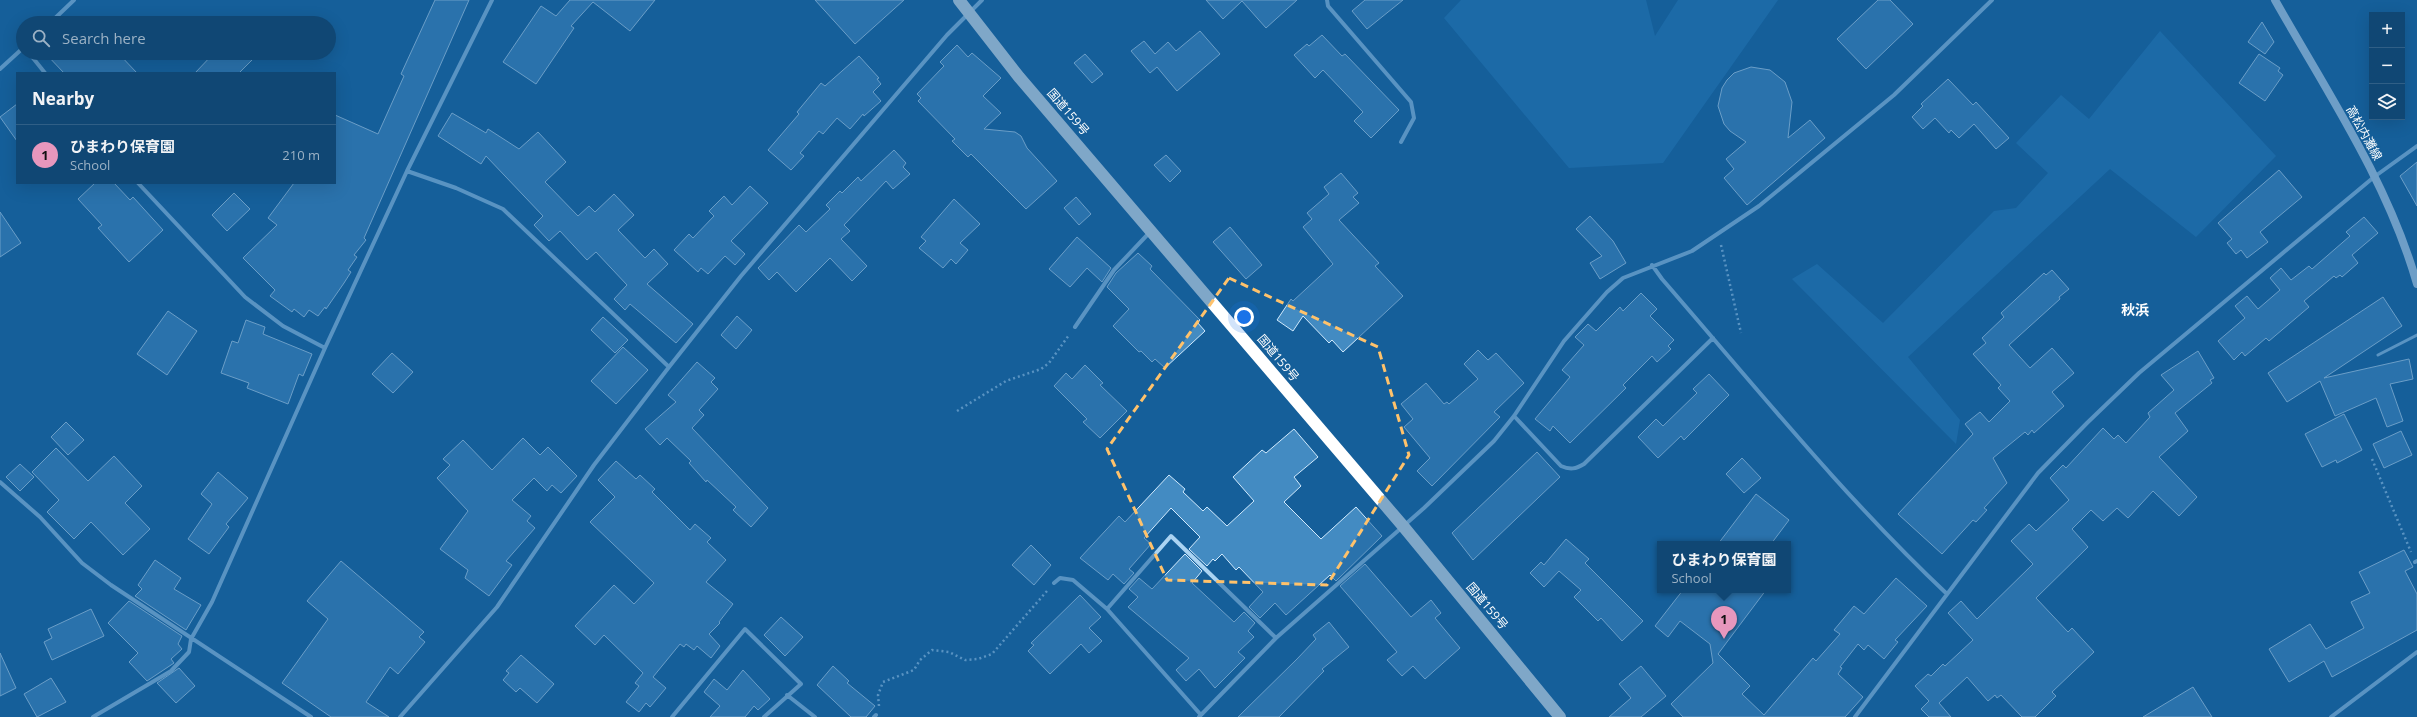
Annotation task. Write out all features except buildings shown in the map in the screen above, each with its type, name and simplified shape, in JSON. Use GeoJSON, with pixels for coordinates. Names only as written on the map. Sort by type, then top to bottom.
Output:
{"type":"FeatureCollection","features":[{"type":"Feature","properties":{"kind":"highway","name":"国道159号"},"geometry":{"type":"LineString","coordinates":[[959,0],[1019,77],[1403,526],[1560,717]]}},
{"type":"Feature","properties":{"kind":"main road","name":"高松内灘線"},"geometry":{"type":"LineString","coordinates":[[2275,0],[2374,177],[2397,224],[2417,284]]}},
{"type":"Feature","properties":{"kind":"street"},"geometry":{"type":"LineString","coordinates":[[57,16],[74,0]]}},
{"type":"Feature","properties":{"kind":"street"},"geometry":{"type":"LineString","coordinates":[[93,717],[171,671],[189,652],[191,639],[212,602],[325,348],[407,171],[492,0]]}},
{"type":"Feature","properties":{"kind":"street"},"geometry":{"type":"LineString","coordinates":[[400,717],[497,607],[594,466],[669,367],[822,182],[947,35],[982,0]]}},
{"type":"Feature","properties":{"kind":"street"},"geometry":{"type":"LineString","coordinates":[[1327,0],[1328,6],[1411,102],[1414,118],[1401,142]]}},
{"type":"Feature","properties":{"kind":"street"},"geometry":{"type":"LineString","coordinates":[[1054,583],[1060,578],[1073,580],[1107,609],[1201,716],[1276,638],[1472,464],[1514,416],[1538,378],[1584,316],[1623,278],[1652,265],[1692,252],[1759,206],[1894,95],[1992,0]]}},
{"type":"Feature","properties":{"kind":"street"},"geometry":{"type":"LineString","coordinates":[[0,69],[16,54]]}},
{"type":"Feature","properties":{"kind":"street"},"geometry":{"type":"LineString","coordinates":[[35,60],[44,72]]}},
{"type":"Feature","properties":{"kind":"street"},"geometry":{"type":"LineString","coordinates":[[1855,717],[2038,473],[2087,423],[2139,373],[2374,177],[2417,146]]}},
{"type":"Feature","properties":{"kind":"street"},"geometry":{"type":"LineString","coordinates":[[407,171],[456,188],[503,209],[669,367]]}},
{"type":"Feature","properties":{"kind":"street"},"geometry":{"type":"LineString","coordinates":[[139,184],[245,297],[283,326],[325,348]]}},
{"type":"Feature","properties":{"kind":"street"},"geometry":{"type":"LineString","coordinates":[[1074,327],[1114,270],[1151,231]]}},
{"type":"Feature","properties":{"kind":"street"},"geometry":{"type":"LineString","coordinates":[[1652,265],[1662,279],[1844,490],[1894,544],[1947,594]]}},
{"type":"Feature","properties":{"kind":"street"},"geometry":{"type":"LineString","coordinates":[[1514,416],[1561,466],[1569,469],[1577,468],[1584,464],[1713,338]]}},
{"type":"Feature","properties":{"kind":"street"},"geometry":{"type":"LineString","coordinates":[[0,482],[40,517],[82,563],[191,639],[268,686],[311,717]]}},
{"type":"Feature","properties":{"kind":"street"},"geometry":{"type":"LineString","coordinates":[[1107,609],[1172,536],[1276,638]]}},
{"type":"Feature","properties":{"kind":"street"},"geometry":{"type":"LineString","coordinates":[[672,717],[745,629],[801,684],[764,717]]}},
{"type":"Feature","properties":{"kind":"street"},"geometry":{"type":"LineString","coordinates":[[2331,717],[2417,652]]}},
{"type":"Feature","properties":{"kind":"street"},"geometry":{"type":"LineString","coordinates":[[787,695],[815,717]]}},
{"type":"Feature","properties":{"kind":"lane"},"geometry":{"type":"LineString","coordinates":[[2378,356],[2417,335]]}},
{"type":"Feature","properties":{"kind":"path"},"geometry":{"type":"LineString","coordinates":[[1718,234],[1741,333]]}},
{"type":"Feature","properties":{"kind":"path"},"geometry":{"type":"LineString","coordinates":[[956,411],[1001,384],[1041,369],[1048,363],[1074,327]]}},
{"type":"Feature","properties":{"kind":"path"},"geometry":{"type":"LineString","coordinates":[[2372,459],[2416,561]]}},
{"type":"Feature","properties":{"kind":"path"},"geometry":{"type":"LineString","coordinates":[[875,716],[881,703],[878,695],[883,682],[914,670],[920,660],[932,650],[949,652],[965,660],[978,659],[992,654],[1054,583]]}},
{"type":"Feature","properties":{"kind":"highlighted area"},"geometry":{"type":"Polygon","coordinates":[[[1229,278],[1378,347],[1409,455],[1327,585],[1167,580],[1107,449],[1229,278]]]}},
{"type":"Feature","properties":{"kind":"shaded area"},"geometry":{"type":"Polygon","coordinates":[[[1461,0],[1646,0],[1655,36],[1678,0],[1778,0],[1663,163],[1569,168],[1444,18],[1461,0]]]}},
{"type":"Feature","properties":{"kind":"shaded area"},"geometry":{"type":"Polygon","coordinates":[[[2160,31],[2276,156],[2196,237],[2110,169],[1908,357],[1960,420],[1956,444],[1792,279],[1817,264],[1883,323],[1994,211],[2016,208],[2048,173],[2016,143],[2061,95],[2089,119],[2160,31]]]}},
{"type":"Feature","properties":{"kind":"place","name":"ひまわり保育園"},"geometry":{"type":"Point","coordinates":[1724,639]}},
{"type":"Feature","properties":{"kind":"district","name":"秋浜"},"geometry":{"type":"Point","coordinates":[2135,310]}}]}
